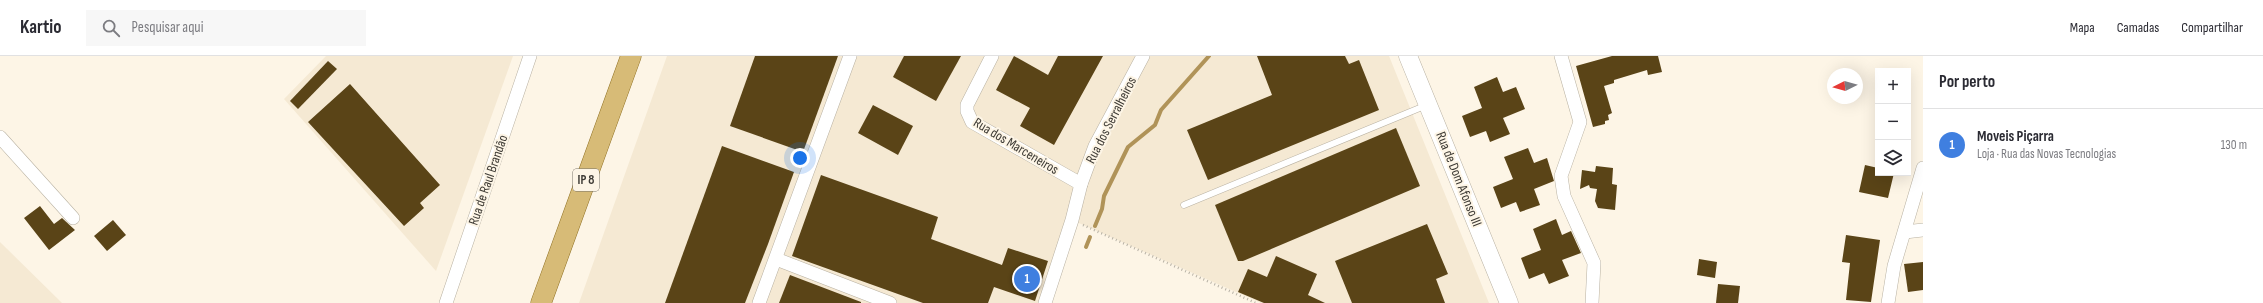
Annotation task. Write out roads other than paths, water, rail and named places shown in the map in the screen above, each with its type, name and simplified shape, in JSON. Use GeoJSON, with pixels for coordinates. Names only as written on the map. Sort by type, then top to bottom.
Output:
{"type":"FeatureCollection","features":[{"type":"Feature","properties":{"kind":"main road","name":"IP 8"},"geometry":{"type":"LineString","coordinates":[[541,303],[631,56]]}},
{"type":"Feature","properties":{"kind":"main road","name":"Rua de Dom Afonso III"},"geometry":{"type":"LineString","coordinates":[[1408,56],[1429,104],[1509,303]]}},
{"type":"Feature","properties":{"kind":"street","name":"Rua de Raul Brandão"},"geometry":{"type":"LineString","coordinates":[[446,303],[530,56]]}},
{"type":"Feature","properties":{"kind":"street"},"geometry":{"type":"LineString","coordinates":[[759,303],[850,56]]}},
{"type":"Feature","properties":{"kind":"street","name":"Rua dos Marceneiros"},"geometry":{"type":"LineString","coordinates":[[992,56],[967,105],[967,111],[972,122],[1081,184]]}},
{"type":"Feature","properties":{"kind":"street","name":"Rua dos Serralheiros"},"geometry":{"type":"LineString","coordinates":[[1045,303],[1072,220],[1081,184],[1095,146],[1143,56]]}},
{"type":"Feature","properties":{"kind":"street"},"geometry":{"type":"LineString","coordinates":[[1560,56],[1580,122],[1564,166],[1562,186],[1564,196],[1594,263],[1592,303]]}},
{"type":"Feature","properties":{"kind":"street"},"geometry":{"type":"LineString","coordinates":[[0,137],[73,218]]}},
{"type":"Feature","properties":{"kind":"street"},"geometry":{"type":"LineString","coordinates":[[1888,303],[1894,266],[1923,168]]}},
{"type":"Feature","properties":{"kind":"street"},"geometry":{"type":"LineString","coordinates":[[1905,232],[1923,230]]}},
{"type":"Feature","properties":{"kind":"street"},"geometry":{"type":"LineString","coordinates":[[776,259],[890,303]]}},
{"type":"Feature","properties":{"kind":"lane"},"geometry":{"type":"LineString","coordinates":[[1184,205],[1429,104]]}},
{"type":"Feature","properties":{"kind":"waterway"},"geometry":{"type":"LineString","coordinates":[[1095,226],[1102,209],[1104,196],[1128,147],[1155,125],[1161,110],[1209,56]]}},
{"type":"Feature","properties":{"kind":"waterway"},"geometry":{"type":"LineString","coordinates":[[1086,247],[1090,237]]}},
{"type":"Feature","properties":{"kind":"place","name":"Moveis Piçarra"},"geometry":{"type":"Point","coordinates":[1027,279]}}]}
